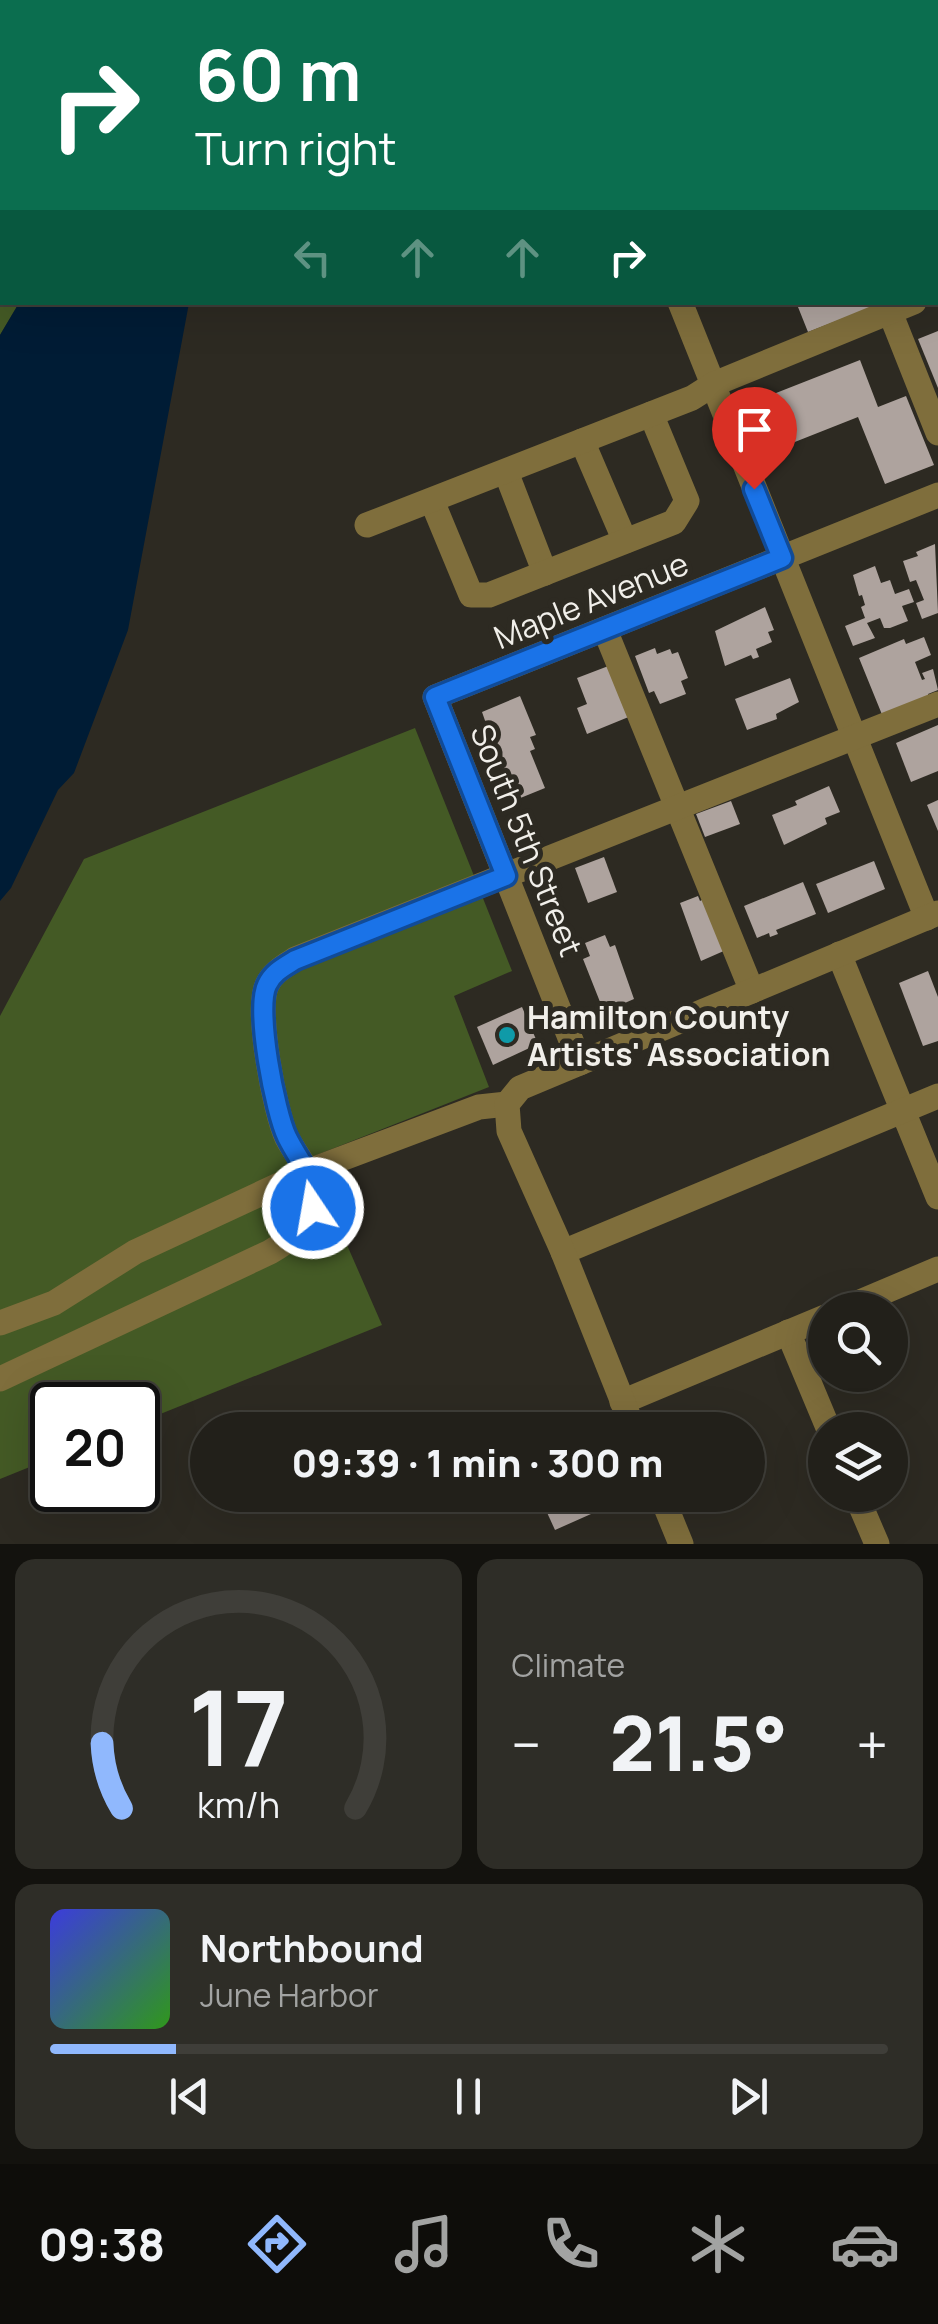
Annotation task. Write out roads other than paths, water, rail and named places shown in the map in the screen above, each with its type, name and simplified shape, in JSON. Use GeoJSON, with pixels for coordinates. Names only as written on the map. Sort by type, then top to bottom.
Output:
{"type":"FeatureCollection","features":[{"type":"Feature","properties":{"kind":"street"},"geometry":{"type":"LineString","coordinates":[[626,1412],[563,1252],[509,1131],[507,1104],[520,1088],[932,916],[855,737],[681,305]]}},
{"type":"Feature","properties":{"kind":"street"},"geometry":{"type":"LineString","coordinates":[[367,525],[692,398],[714,384],[897,306],[936,424]]}},
{"type":"Feature","properties":{"kind":"street"},"geometry":{"type":"LineString","coordinates":[[432,501],[471,595],[489,595],[674,522],[686,501],[652,414]]}},
{"type":"Feature","properties":{"kind":"street"},"geometry":{"type":"LineString","coordinates":[[582,441],[625,541]]}},
{"type":"Feature","properties":{"kind":"street"},"geometry":{"type":"LineString","coordinates":[[506,472],[545,573]]}},
{"type":"Feature","properties":{"kind":"street","name":"Maple Avenue"},"geometry":{"type":"LineString","coordinates":[[435,697],[938,495]]}},
{"type":"Feature","properties":{"kind":"street"},"geometry":{"type":"LineString","coordinates":[[605,630],[752,991]]}},
{"type":"Feature","properties":{"kind":"street","name":"South 5th Street"},"geometry":{"type":"LineString","coordinates":[[435,697],[580,1063]]}},
{"type":"Feature","properties":{"kind":"street"},"geometry":{"type":"LineString","coordinates":[[0,1378],[284,1244],[298,1233],[313,1208],[313,1186],[309,1171],[287,1137],[277,1108],[263,1004],[265,988],[275,972],[295,960],[938,704]]}},
{"type":"Feature","properties":{"kind":"street"},"geometry":{"type":"LineString","coordinates":[[839,954],[938,1197]]}},
{"type":"Feature","properties":{"kind":"street"},"geometry":{"type":"LineString","coordinates":[[563,1252],[938,1096]]}},
{"type":"Feature","properties":{"kind":"street"},"geometry":{"type":"LineString","coordinates":[[0,1323],[54,1303],[136,1252],[309,1171],[479,1107],[507,1104]]}},
{"type":"Feature","properties":{"kind":"street"},"geometry":{"type":"LineString","coordinates":[[884,1292],[938,1269]]}},
{"type":"Feature","properties":{"kind":"street"},"geometry":{"type":"LineString","coordinates":[[622,1402],[808,1324]]}},
{"type":"Feature","properties":{"kind":"street"},"geometry":{"type":"LineString","coordinates":[[788,1332],[821,1412]]}},
{"type":"Feature","properties":{"kind":"street"},"geometry":{"type":"LineString","coordinates":[[668,1512],[681,1544]]}},
{"type":"Feature","properties":{"kind":"street"},"geometry":{"type":"LineString","coordinates":[[863,1512],[877,1544]]}},
{"type":"Feature","properties":{"kind":"water"},"geometry":{"type":"Polygon","coordinates":[[[18,305],[189,305],[128,630],[74,773],[58,790],[11,888],[0,901],[0,335],[18,305]]]}},
{"type":"Feature","properties":{"kind":"place","name":"Hamilton County Artists' Association"},"geometry":{"type":"Point","coordinates":[507,1035]}}]}
